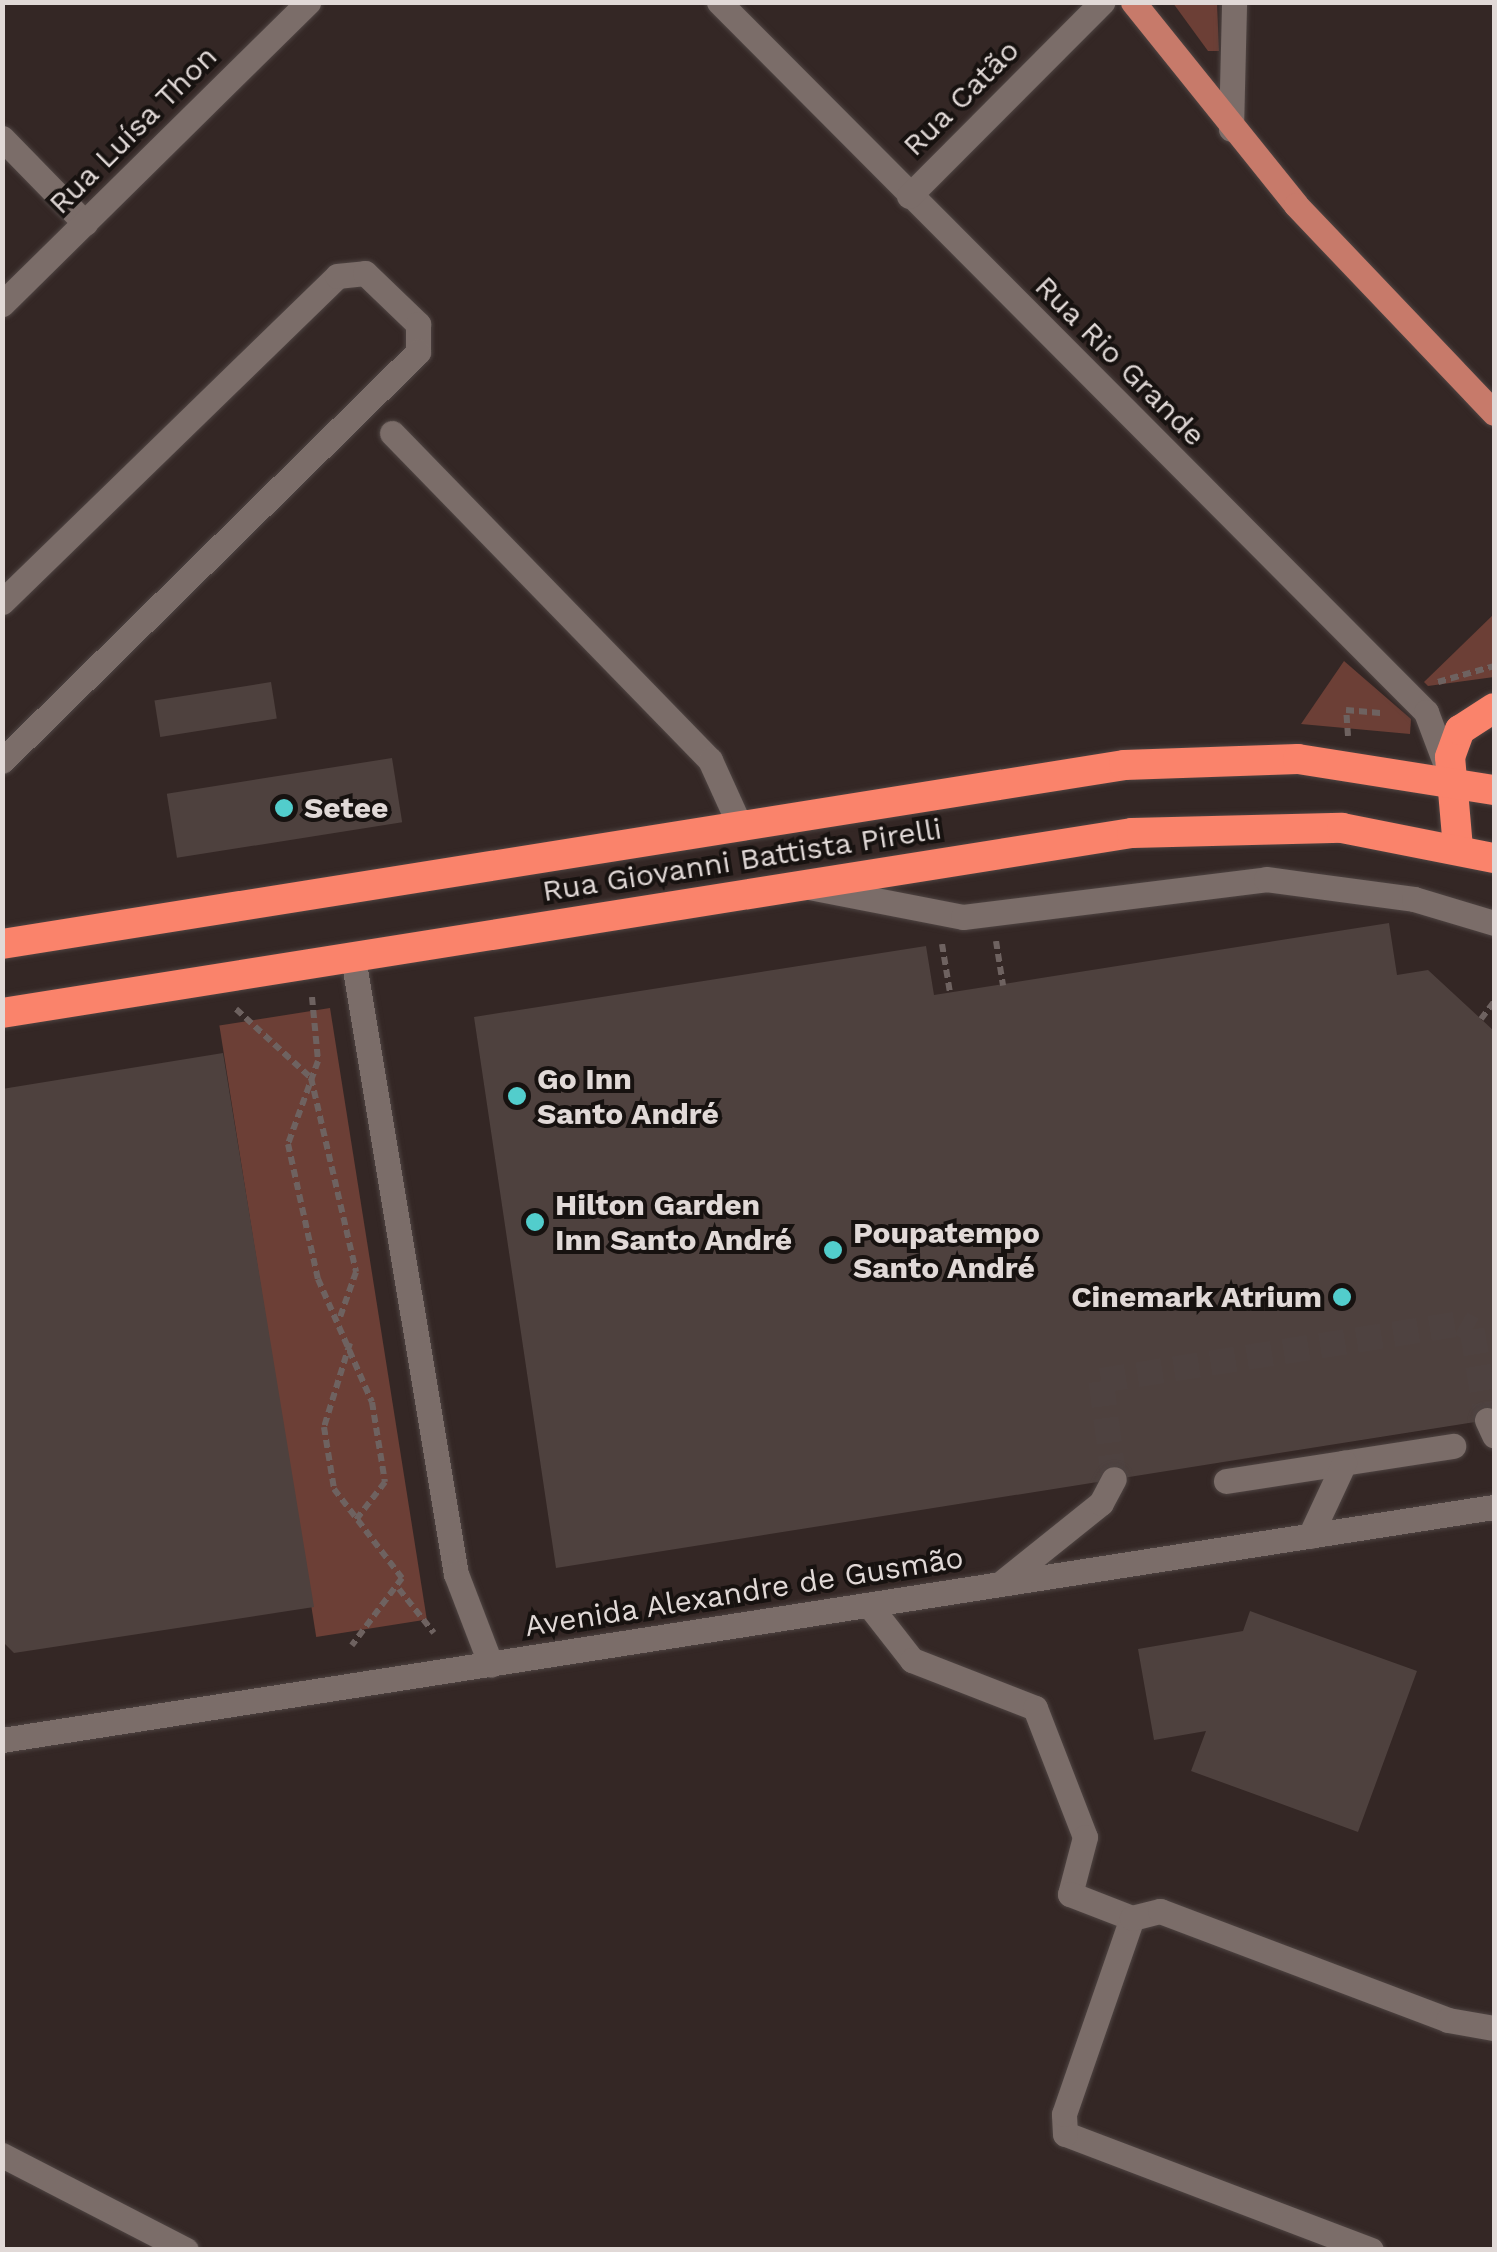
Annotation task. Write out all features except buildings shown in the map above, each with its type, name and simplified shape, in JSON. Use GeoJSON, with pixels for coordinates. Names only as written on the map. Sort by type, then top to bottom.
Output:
{"type":"FeatureCollection","features":[{"type":"Feature","properties":{"kind":"highway"},"geometry":{"type":"LineString","coordinates":[[1458,848],[1451,780],[1460,730],[1494,708]]}},
{"type":"Feature","properties":{"kind":"highway","name":"Rua Giovanni Battista Pirelli"},"geometry":{"type":"LineString","coordinates":[[2,944],[740,826],[1210,758],[1331,762],[1494,790]]}},
{"type":"Feature","properties":{"kind":"highway","name":"Rua Giovanni Battista Pirelli"},"geometry":{"type":"LineString","coordinates":[[2,1013],[1180,828],[1342,828],[1494,858]]}},
{"type":"Feature","properties":{"kind":"main road"},"geometry":{"type":"LineString","coordinates":[[1132,2],[1231,129],[1494,413]]}},
{"type":"Feature","properties":{"kind":"street","name":"Rua Luísa Thon"},"geometry":{"type":"LineString","coordinates":[[2,304],[308,2]]}},
{"type":"Feature","properties":{"kind":"street","name":"Rua Rio Grande"},"geometry":{"type":"LineString","coordinates":[[719,2],[1426,712],[1451,780]]}},
{"type":"Feature","properties":{"kind":"street","name":"Rua Catão"},"geometry":{"type":"LineString","coordinates":[[909,196],[1102,2]]}},
{"type":"Feature","properties":{"kind":"street"},"geometry":{"type":"LineString","coordinates":[[1231,129],[1234,2]]}},
{"type":"Feature","properties":{"kind":"street"},"geometry":{"type":"LineString","coordinates":[[2,138],[86,223]]}},
{"type":"Feature","properties":{"kind":"street"},"geometry":{"type":"LineString","coordinates":[[2,602],[337,276],[365,273],[418,324],[418,352],[2,761]]}},
{"type":"Feature","properties":{"kind":"street"},"geometry":{"type":"LineString","coordinates":[[392,433],[710,760],[740,826]]}},
{"type":"Feature","properties":{"kind":"street"},"geometry":{"type":"LineString","coordinates":[[804,886],[942,916],[991,915],[1239,878],[1385,894],[1494,923]]}},
{"type":"Feature","properties":{"kind":"street"},"geometry":{"type":"LineString","coordinates":[[353,958],[456,1574],[491,1665]]}},
{"type":"Feature","properties":{"kind":"street"},"geometry":{"type":"LineString","coordinates":[[1226,1480],[1453,1446]]}},
{"type":"Feature","properties":{"kind":"street"},"geometry":{"type":"LineString","coordinates":[[1310,1536],[1344,1462]]}},
{"type":"Feature","properties":{"kind":"street"},"geometry":{"type":"LineString","coordinates":[[1000,1584],[1101,1503],[1114,1480]]}},
{"type":"Feature","properties":{"kind":"street","name":"Avenida Alexandre de Gusmão"},"geometry":{"type":"LineString","coordinates":[[2,1740],[1494,1507]]}},
{"type":"Feature","properties":{"kind":"street"},"geometry":{"type":"LineString","coordinates":[[869,1605],[912,1660],[1035,1708],[1085,1837],[1070,1894],[1132,1918],[1160,1912],[1448,2020],[1494,2028]]}},
{"type":"Feature","properties":{"kind":"street"},"geometry":{"type":"LineString","coordinates":[[1132,1918],[1064,2114],[1065,2134],[1370,2250]]}},
{"type":"Feature","properties":{"kind":"street"},"geometry":{"type":"LineString","coordinates":[[2,2155],[186,2250]]}},
{"type":"Feature","properties":{"kind":"path"},"geometry":{"type":"LineString","coordinates":[[991,915],[1003,985]]}},
{"type":"Feature","properties":{"kind":"path"},"geometry":{"type":"LineString","coordinates":[[941,943],[950,993]]}},
{"type":"Feature","properties":{"kind":"path"},"geometry":{"type":"LineString","coordinates":[[312,996],[320,1040],[288,1144],[318,1279],[350,1342],[385,1482],[355,1520]]}},
{"type":"Feature","properties":{"kind":"path"},"geometry":{"type":"LineString","coordinates":[[1481,1019],[1494,1002]]}},
{"type":"Feature","properties":{"kind":"path"},"geometry":{"type":"LineString","coordinates":[[235,1008],[311,1078],[356,1272],[339,1321]]}},
{"type":"Feature","properties":{"kind":"path"},"geometry":{"type":"LineString","coordinates":[[350,1342],[324,1427],[334,1488],[355,1520],[399,1568],[399,1589],[434,1633]]}},
{"type":"Feature","properties":{"kind":"path"},"geometry":{"type":"LineString","coordinates":[[352,1645],[399,1589]]}},
{"type":"Feature","properties":{"kind":"shaded area"},"geometry":{"type":"Polygon","coordinates":[[[1173,3],[1217,3],[1219,51],[1208,51],[1173,3]]]}},
{"type":"Feature","properties":{"kind":"shaded area"},"geometry":{"type":"Polygon","coordinates":[[[1494,614],[1494,677],[1428,686],[1424,682],[1494,614]]]}},
{"type":"Feature","properties":{"kind":"shaded area"},"geometry":{"type":"Polygon","coordinates":[[[1344,661],[1411,719],[1410,734],[1301,724],[1344,661]]]}},
{"type":"Feature","properties":{"kind":"shaded area"},"geometry":{"type":"Polygon","coordinates":[[[330,1008],[427,1619],[316,1637],[219,1026],[330,1008]]]}},
{"type":"Feature","properties":{"kind":"tunnel"},"geometry":{"type":"LineString","coordinates":[[1114,1479],[1101,1380],[1461,1323],[1472,1329],[1487,1420]]}},
{"type":"Feature","properties":{"kind":"place","name":"Setee"},"geometry":{"type":"Point","coordinates":[284,808]}},
{"type":"Feature","properties":{"kind":"place","name":"Go Inn Santo André"},"geometry":{"type":"Point","coordinates":[517,1096]}},
{"type":"Feature","properties":{"kind":"place","name":"Hilton Garden Inn Santo André"},"geometry":{"type":"Point","coordinates":[535,1222]}},
{"type":"Feature","properties":{"kind":"place","name":"Poupatempo Santo André"},"geometry":{"type":"Point","coordinates":[833,1250]}},
{"type":"Feature","properties":{"kind":"place","name":"Cinemark Atrium"},"geometry":{"type":"Point","coordinates":[1342,1297]}}]}
